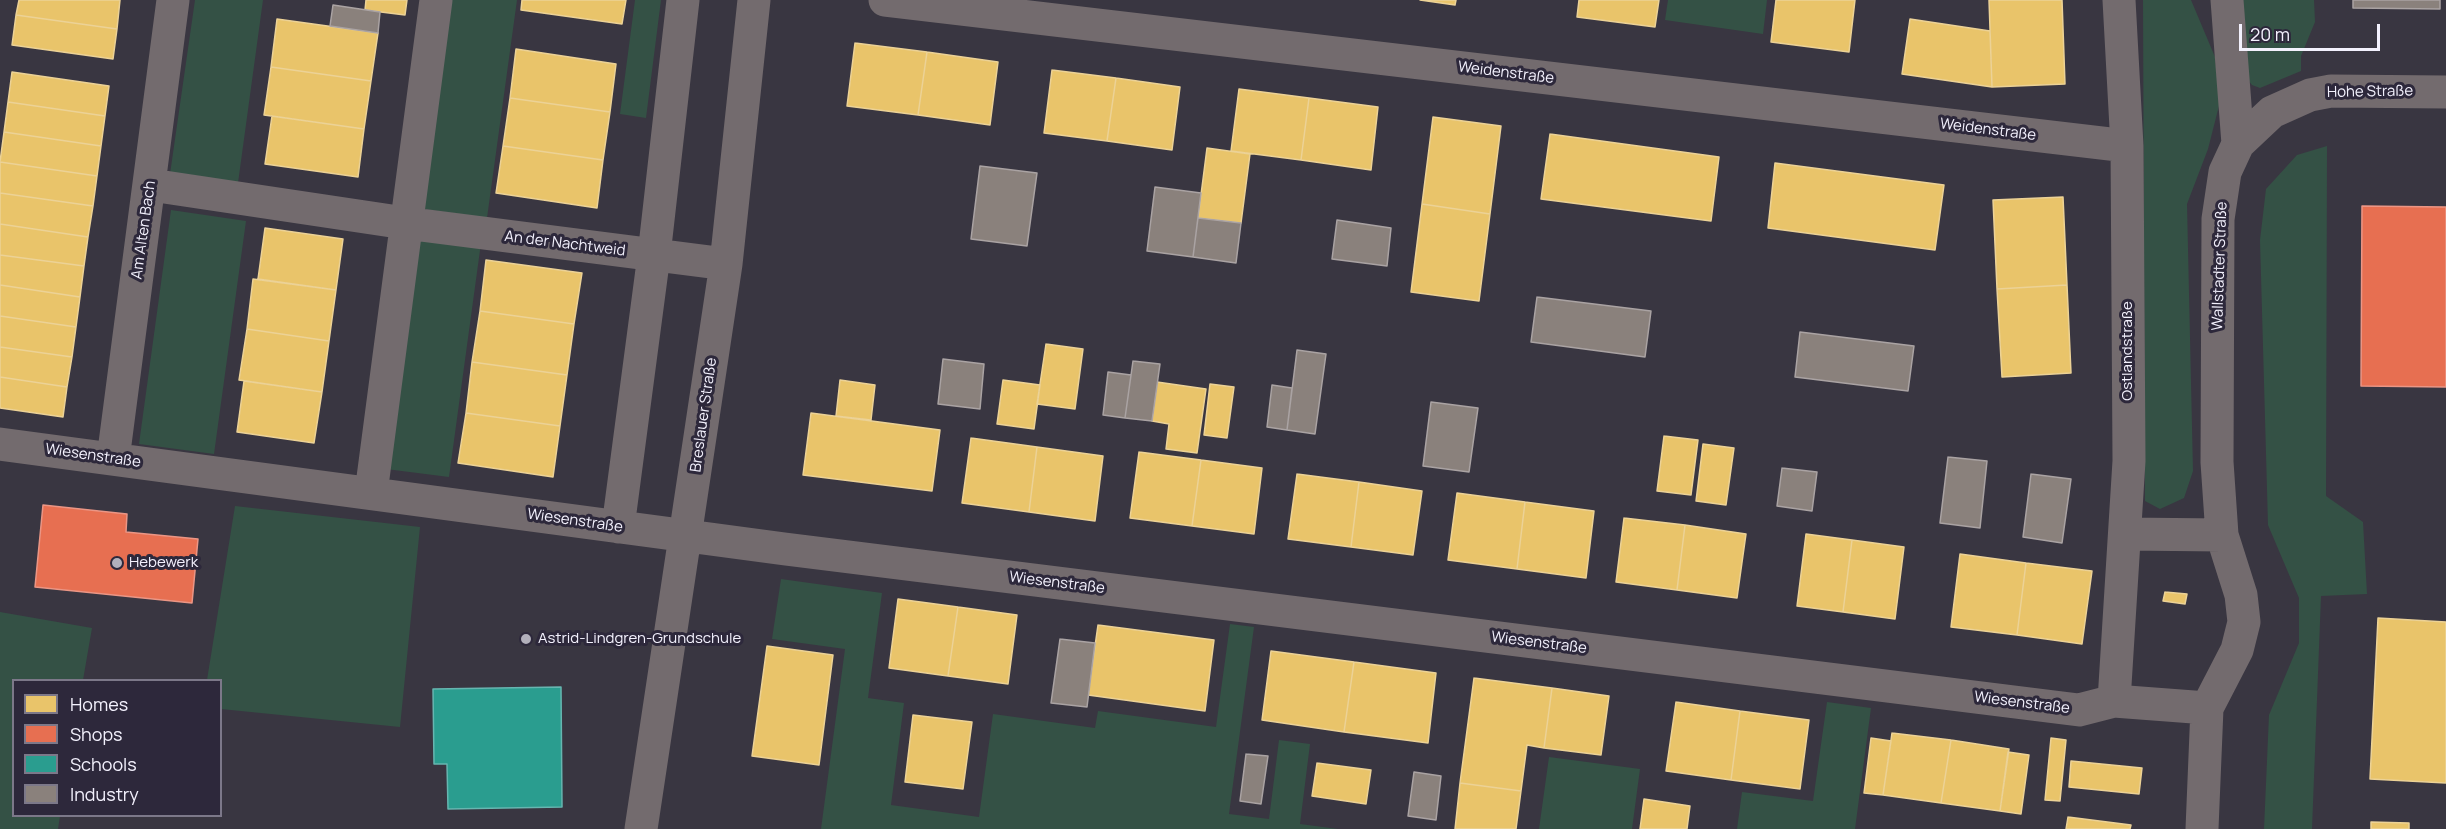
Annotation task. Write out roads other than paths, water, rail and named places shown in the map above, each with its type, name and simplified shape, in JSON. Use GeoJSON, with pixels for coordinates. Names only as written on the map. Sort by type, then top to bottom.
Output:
{"type":"FeatureCollection","features":[{"type":"Feature","properties":{"kind":"street","name":"Am Alten Bach"},"geometry":{"type":"LineString","coordinates":[[113,459],[151,186],[173,0]]}},
{"type":"Feature","properties":{"kind":"street"},"geometry":{"type":"LineString","coordinates":[[371,494],[436,0]]}},
{"type":"Feature","properties":{"kind":"street"},"geometry":{"type":"LineString","coordinates":[[618,527],[654,255],[683,0]]}},
{"type":"Feature","properties":{"kind":"street","name":"Breslauer Straße"},"geometry":{"type":"LineString","coordinates":[[640,829],[726,264],[754,0]]}},
{"type":"Feature","properties":{"kind":"street","name":"Weidenstraße"},"geometry":{"type":"LineString","coordinates":[[885,0],[2127,146]]}},
{"type":"Feature","properties":{"kind":"street","name":"Ostlandstraße"},"geometry":{"type":"LineString","coordinates":[[2115,701],[2129,461],[2127,146],[2119,0]]}},
{"type":"Feature","properties":{"kind":"street","name":"Wallstadter Straße"},"geometry":{"type":"LineString","coordinates":[[2206,708],[2237,650],[2244,622],[2241,595],[2222,535],[2217,462],[2218,219],[2225,172],[2238,144],[2228,0]]}},
{"type":"Feature","properties":{"kind":"street","name":"Hohe Straße"},"geometry":{"type":"LineString","coordinates":[[2238,144],[2272,112],[2310,94],[2331,91],[2446,92]]}},
{"type":"Feature","properties":{"kind":"street","name":"An der Nachtweid"},"geometry":{"type":"LineString","coordinates":[[151,186],[405,223],[726,264]]}},
{"type":"Feature","properties":{"kind":"street","name":"Wiesenstraße"},"geometry":{"type":"LineString","coordinates":[[0,444],[686,536],[2079,710],[2115,701],[2206,708]]}},
{"type":"Feature","properties":{"kind":"street"},"geometry":{"type":"LineString","coordinates":[[2126,534],[2222,535]]}},
{"type":"Feature","properties":{"kind":"street"},"geometry":{"type":"LineString","coordinates":[[2202,829],[2206,708]]}},
{"type":"Feature","properties":{"kind":"place","name":"Hebewerk"},"geometry":{"type":"Point","coordinates":[117,563]}},
{"type":"Feature","properties":{"kind":"place","name":"Astrid-Lindgren-Grundschule"},"geometry":{"type":"Point","coordinates":[526,639]}}]}
